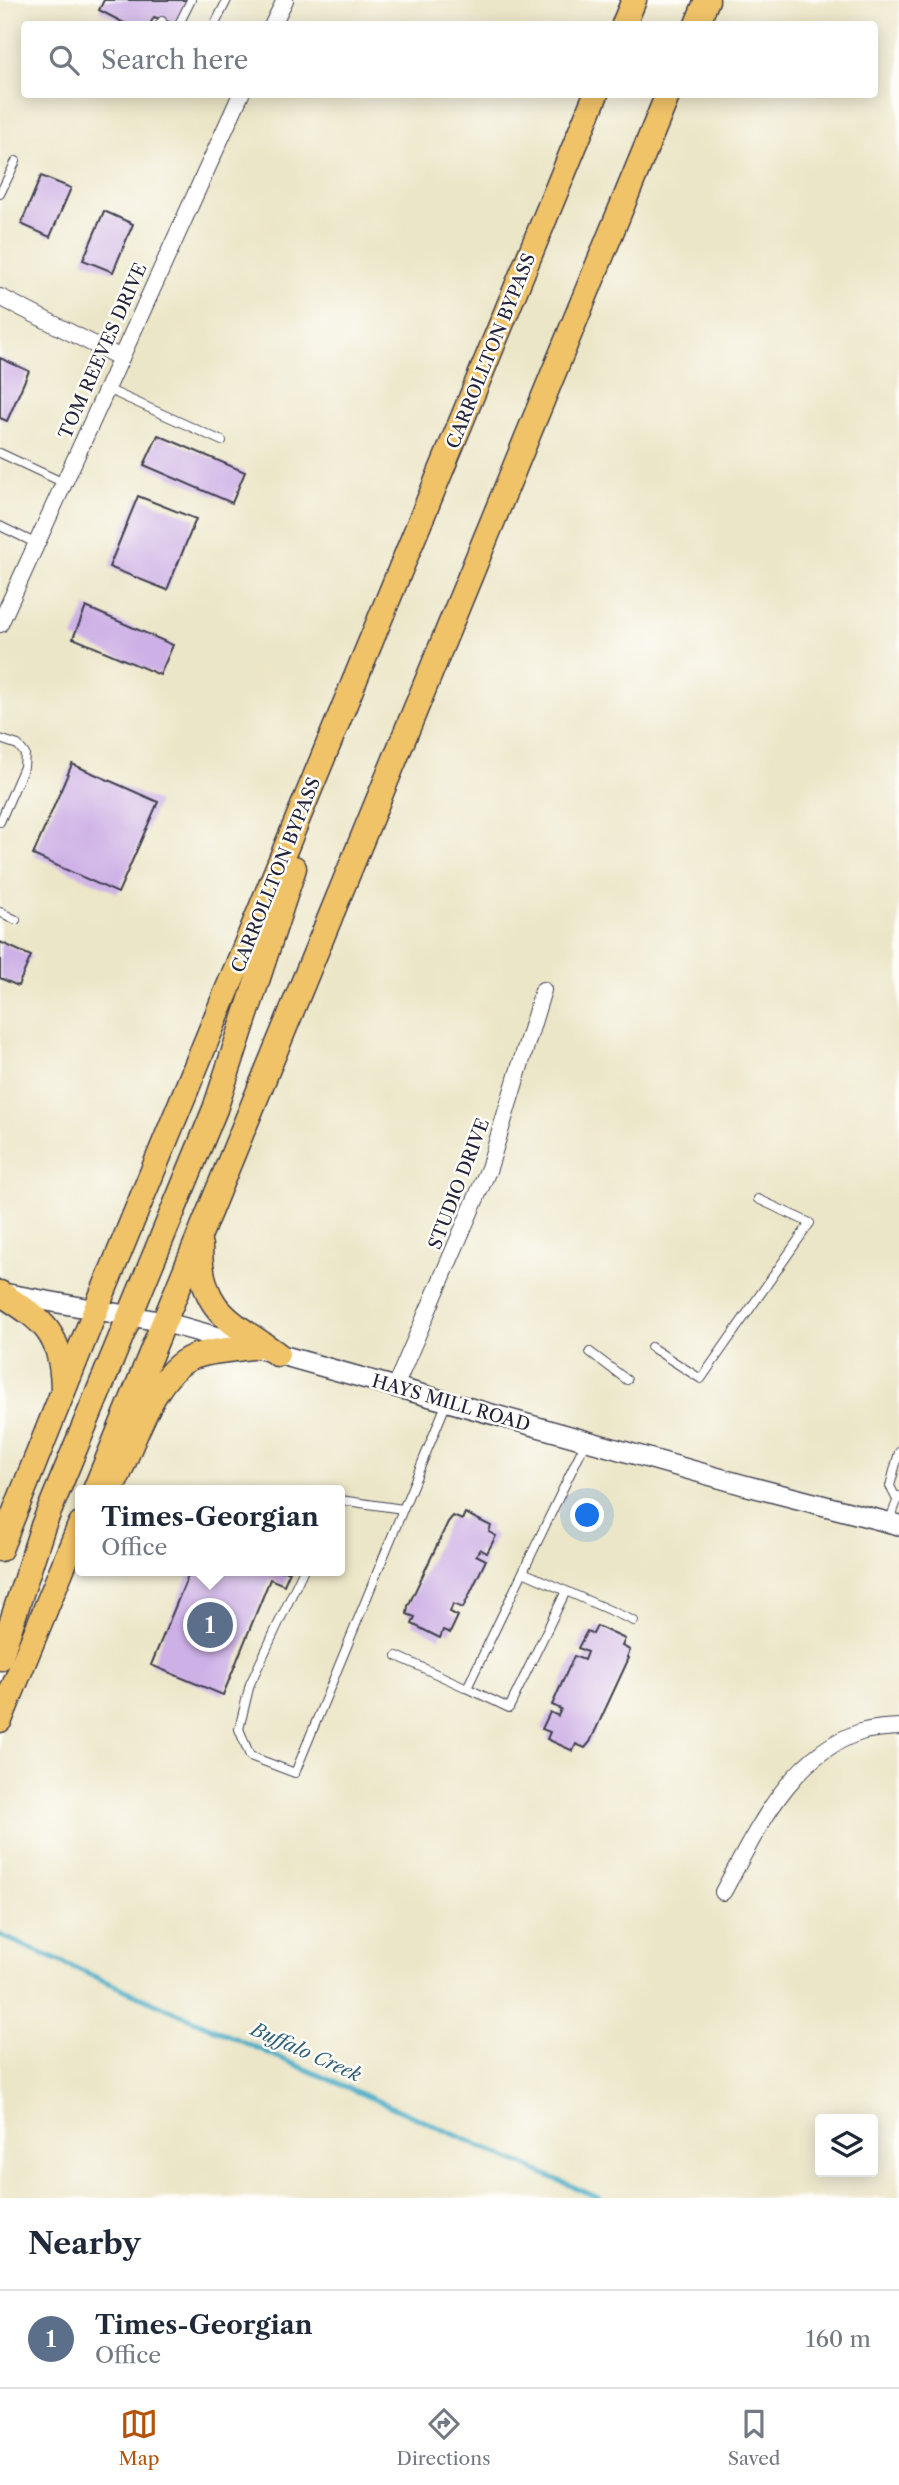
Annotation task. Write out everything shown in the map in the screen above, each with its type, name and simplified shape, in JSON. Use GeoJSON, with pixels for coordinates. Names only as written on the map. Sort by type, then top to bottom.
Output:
{"type":"FeatureCollection","features":[{"type":"Feature","properties":{"kind":"main road"},"geometry":{"type":"LineString","coordinates":[[625,21],[634,0]]}},
{"type":"Feature","properties":{"kind":"main road"},"geometry":{"type":"LineString","coordinates":[[698,21],[707,0]]}},
{"type":"Feature","properties":{"kind":"main road","name":"CARROLLTON BYPASS"},"geometry":{"type":"LineString","coordinates":[[0,1549],[96,1309],[594,98]]}},
{"type":"Feature","properties":{"kind":"main road"},"geometry":{"type":"LineString","coordinates":[[97,1485],[666,98]]}},
{"type":"Feature","properties":{"kind":"main road"},"geometry":{"type":"LineString","coordinates":[[0,1658],[43,1526],[215,1109],[284,902],[324,758]]}},
{"type":"Feature","properties":{"kind":"main road"},"geometry":{"type":"LineString","coordinates":[[200,1233],[200,1275],[215,1307],[277,1354]]}},
{"type":"Feature","properties":{"kind":"main road"},"geometry":{"type":"LineString","coordinates":[[0,1293],[39,1319],[52,1334],[59,1349],[63,1393]]}},
{"type":"Feature","properties":{"kind":"main road"},"geometry":{"type":"LineString","coordinates":[[114,1485],[155,1395],[169,1373],[193,1357],[253,1347]]}},
{"type":"Feature","properties":{"kind":"main road"},"geometry":{"type":"LineString","coordinates":[[0,1720],[75,1537]]}},
{"type":"Feature","properties":{"kind":"main road"},"geometry":{"type":"LineString","coordinates":[[50,1599],[75,1557]]}},
{"type":"Feature","properties":{"kind":"street"},"geometry":{"type":"LineString","coordinates":[[274,21],[285,0]]}},
{"type":"Feature","properties":{"kind":"street","name":"TOM REEVES DRIVE"},"geometry":{"type":"LineString","coordinates":[[0,624],[235,98]]}},
{"type":"Feature","properties":{"kind":"street"},"geometry":{"type":"LineString","coordinates":[[0,297],[121,358]]}},
{"type":"Feature","properties":{"kind":"street","name":"STUDIO DRIVE"},"geometry":{"type":"LineString","coordinates":[[395,1387],[489,1168],[543,990]]}},
{"type":"Feature","properties":{"kind":"street","name":"HAYS MILL ROAD"},"geometry":{"type":"LineString","coordinates":[[0,1293],[164,1322],[586,1441],[894,1523]]}},
{"type":"Feature","properties":{"kind":"street"},"geometry":{"type":"LineString","coordinates":[[723,1892],[781,1793],[804,1767],[833,1745],[862,1732],[899,1727]]}},
{"type":"Feature","properties":{"kind":"lane"},"geometry":{"type":"LineString","coordinates":[[180,21],[191,0]]}},
{"type":"Feature","properties":{"kind":"lane"},"geometry":{"type":"LineString","coordinates":[[216,21],[227,0]]}},
{"type":"Feature","properties":{"kind":"lane"},"geometry":{"type":"LineString","coordinates":[[0,194],[16,161]]}},
{"type":"Feature","properties":{"kind":"lane"},"geometry":{"type":"LineString","coordinates":[[107,389],[222,441]]}},
{"type":"Feature","properties":{"kind":"lane"},"geometry":{"type":"LineString","coordinates":[[0,453],[64,483]]}},
{"type":"Feature","properties":{"kind":"lane"},"geometry":{"type":"LineString","coordinates":[[0,526],[37,544]]}},
{"type":"Feature","properties":{"kind":"lane"},"geometry":{"type":"LineString","coordinates":[[0,739],[18,745],[25,754],[24,767],[0,822]]}},
{"type":"Feature","properties":{"kind":"lane"},"geometry":{"type":"LineString","coordinates":[[0,912],[16,920]]}},
{"type":"Feature","properties":{"kind":"lane"},"geometry":{"type":"LineString","coordinates":[[651,1347],[701,1379],[810,1223],[758,1199]]}},
{"type":"Feature","properties":{"kind":"lane"},"geometry":{"type":"LineString","coordinates":[[590,1352],[626,1380]]}},
{"type":"Feature","properties":{"kind":"lane"},"geometry":{"type":"LineString","coordinates":[[301,1576],[250,1684],[239,1729],[250,1756],[295,1773],[447,1402]]}},
{"type":"Feature","properties":{"kind":"lane"},"geometry":{"type":"LineString","coordinates":[[467,1688],[586,1441]]}},
{"type":"Feature","properties":{"kind":"lane"},"geometry":{"type":"LineString","coordinates":[[894,1523],[897,1497],[890,1486],[899,1452]]}},
{"type":"Feature","properties":{"kind":"lane"},"geometry":{"type":"LineString","coordinates":[[345,1501],[403,1509]]}},
{"type":"Feature","properties":{"kind":"lane"},"geometry":{"type":"LineString","coordinates":[[523,1572],[634,1621]]}},
{"type":"Feature","properties":{"kind":"lane"},"geometry":{"type":"LineString","coordinates":[[397,1656],[509,1708],[566,1591]]}},
{"type":"Feature","properties":{"kind":"building"},"geometry":{"type":"Polygon","coordinates":[[[104,0],[187,0],[176,21],[154,17],[152,21],[120,21],[99,10],[104,0]]]}},
{"type":"Feature","properties":{"kind":"building"},"geometry":{"type":"Polygon","coordinates":[[[41,176],[71,188],[50,237],[21,224],[41,176]]]}},
{"type":"Feature","properties":{"kind":"building"},"geometry":{"type":"Polygon","coordinates":[[[104,211],[133,224],[113,272],[83,260],[104,211]]]}},
{"type":"Feature","properties":{"kind":"building"},"geometry":{"type":"Polygon","coordinates":[[[0,358],[29,371],[7,421],[0,418],[0,358]]]}},
{"type":"Feature","properties":{"kind":"building"},"geometry":{"type":"Polygon","coordinates":[[[158,435],[245,472],[232,503],[144,465],[158,435]]]}},
{"type":"Feature","properties":{"kind":"building"},"geometry":{"type":"Polygon","coordinates":[[[138,496],[196,519],[167,590],[109,567],[138,496]]]}},
{"type":"Feature","properties":{"kind":"building"},"geometry":{"type":"Polygon","coordinates":[[[86,607],[173,645],[160,675],[73,638],[86,607]]]}},
{"type":"Feature","properties":{"kind":"building"},"geometry":{"type":"Polygon","coordinates":[[[72,764],[158,802],[118,893],[33,855],[72,764]]]}},
{"type":"Feature","properties":{"kind":"building"},"geometry":{"type":"Polygon","coordinates":[[[0,942],[31,956],[18,986],[0,978],[0,942]]]}},
{"type":"Feature","properties":{"kind":"building"},"geometry":{"type":"Polygon","coordinates":[[[465,1513],[491,1526],[489,1532],[496,1536],[487,1553],[480,1549],[476,1555],[486,1560],[463,1608],[453,1604],[450,1612],[458,1616],[450,1633],[443,1630],[440,1638],[412,1624],[415,1617],[407,1614],[408,1606],[448,1522],[453,1516],[462,1520],[465,1513]]]}},
{"type":"Feature","properties":{"kind":"building"},"geometry":{"type":"Polygon","coordinates":[[[188,1576],[288,1576],[284,1585],[270,1579],[223,1695],[151,1665],[188,1576]]]}},
{"type":"Feature","properties":{"kind":"building"},"geometry":{"type":"Polygon","coordinates":[[[597,1626],[625,1639],[622,1646],[630,1650],[627,1657],[629,1658],[590,1742],[585,1748],[576,1744],[573,1751],[547,1739],[550,1732],[542,1729],[550,1712],[558,1716],[561,1709],[552,1705],[574,1656],[584,1660],[587,1652],[578,1648],[587,1631],[593,1634],[597,1626]]]}},
{"type":"Feature","properties":{"kind":"waterway","name":"Buffalo Creek"},"geometry":{"type":"LineString","coordinates":[[0,1935],[599,2198]]}},
{"type":"Feature","properties":{"kind":"place","name":"Times-Georgian"},"geometry":{"type":"Point","coordinates":[210,1625]}}]}
